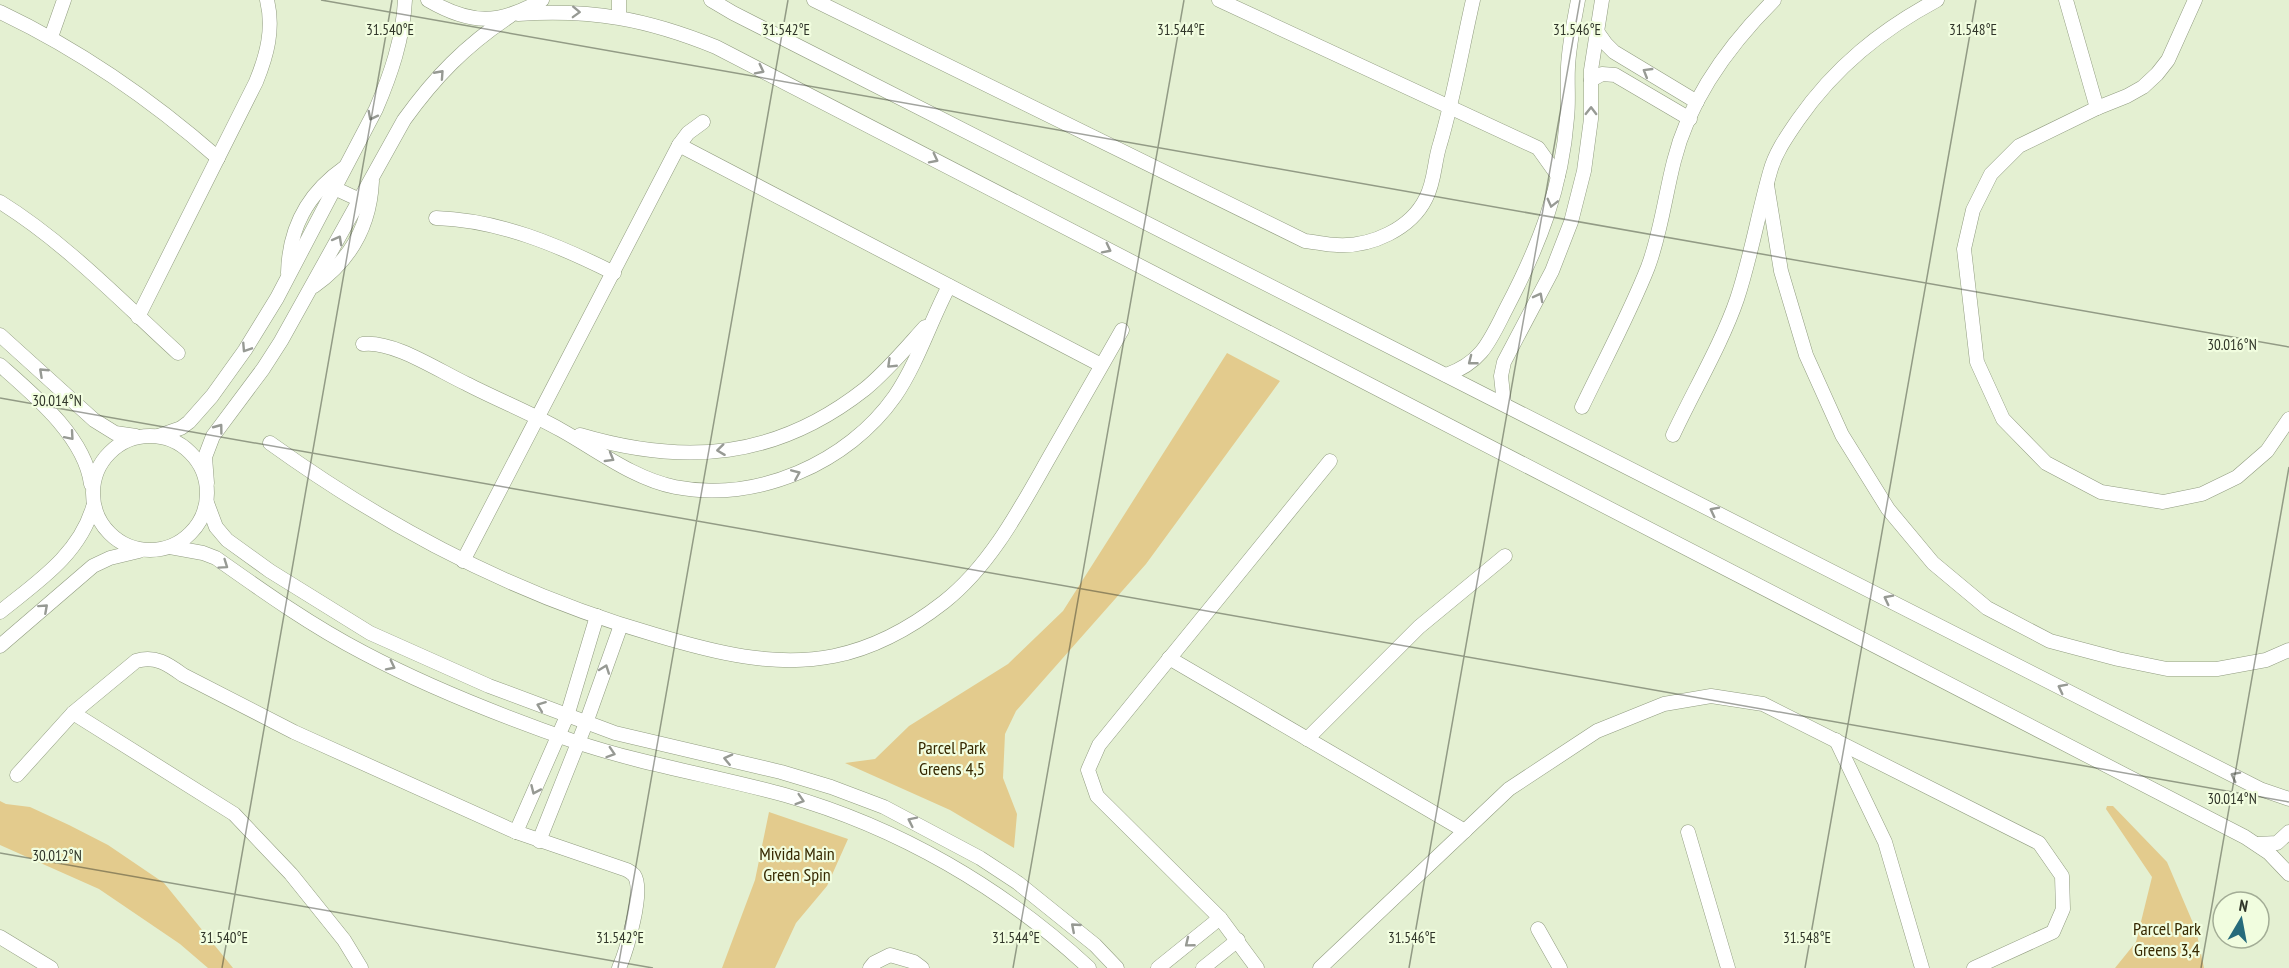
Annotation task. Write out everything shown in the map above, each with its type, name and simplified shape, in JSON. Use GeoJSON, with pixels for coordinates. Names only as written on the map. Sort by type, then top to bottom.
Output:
{"type":"FeatureCollection","features":[{"type":"Feature","properties":{"kind":"street"},"geometry":{"type":"LineString","coordinates":[[51,37],[64,0]]}},
{"type":"Feature","properties":{"kind":"street"},"geometry":{"type":"LineString","coordinates":[[138,317],[256,82],[267,52],[270,19],[267,0]]}},
{"type":"Feature","properties":{"kind":"street"},"geometry":{"type":"LineString","coordinates":[[158,436],[181,428],[189,422],[212,396],[260,328],[376,109],[390,78],[399,45],[405,0]]}},
{"type":"Feature","properties":{"kind":"street"},"geometry":{"type":"LineString","coordinates":[[428,0],[451,13],[480,19],[574,12],[620,17],[653,24],[716,47],[2258,844],[2289,874]]}},
{"type":"Feature","properties":{"kind":"street"},"geometry":{"type":"LineString","coordinates":[[170,547],[187,537],[200,522],[207,503],[205,457],[213,436],[263,369],[320,272],[404,120],[451,62],[479,37],[542,0]]}},
{"type":"Feature","properties":{"kind":"street"},"geometry":{"type":"LineString","coordinates":[[618,0],[620,17]]}},
{"type":"Feature","properties":{"kind":"street"},"geometry":{"type":"LineString","coordinates":[[711,0],[744,19],[2260,789],[2288,800]]}},
{"type":"Feature","properties":{"kind":"street"},"geometry":{"type":"LineString","coordinates":[[814,0],[1305,241],[1338,245],[1371,242],[1398,228],[1412,217],[1426,198],[1450,109],[1473,0]]}},
{"type":"Feature","properties":{"kind":"street"},"geometry":{"type":"LineString","coordinates":[[1219,0],[1538,148],[1558,176]]}},
{"type":"Feature","properties":{"kind":"street"},"geometry":{"type":"LineString","coordinates":[[1446,375],[1473,362],[1484,351],[1531,262],[1549,215],[1567,118],[1568,68],[1578,0]]}},
{"type":"Feature","properties":{"kind":"street"},"geometry":{"type":"LineString","coordinates":[[1504,404],[1501,390],[1504,362],[1552,271],[1571,222],[1584,171],[1591,119],[1591,80],[1596,30],[1602,0]]}},
{"type":"Feature","properties":{"kind":"street"},"geometry":{"type":"LineString","coordinates":[[1582,407],[1647,267],[1658,234],[1674,160],[1697,102],[1729,52],[1756,17],[1774,0]]}},
{"type":"Feature","properties":{"kind":"street"},"geometry":{"type":"LineString","coordinates":[[2066,0],[2097,108]]}},
{"type":"Feature","properties":{"kind":"street"},"geometry":{"type":"LineString","coordinates":[[2195,0],[2168,60],[2143,87],[2019,146],[1991,174],[1972,210],[1964,249],[1977,362],[2003,419],[2046,463],[2101,492],[2163,502],[2202,494],[2237,477],[2267,451],[2289,419]]}},
{"type":"Feature","properties":{"kind":"street"},"geometry":{"type":"LineString","coordinates":[[1673,435],[1736,303],[1750,260],[1773,163],[1789,133],[1827,82],[1878,36],[1930,2]]}},
{"type":"Feature","properties":{"kind":"street"},"geometry":{"type":"LineString","coordinates":[[0,12],[51,37],[134,91],[218,158]]}},
{"type":"Feature","properties":{"kind":"street"},"geometry":{"type":"LineString","coordinates":[[1596,30],[1614,52],[1697,102]]}},
{"type":"Feature","properties":{"kind":"street"},"geometry":{"type":"LineString","coordinates":[[1591,80],[1602,74],[1615,75],[1690,118]]}},
{"type":"Feature","properties":{"kind":"street"},"geometry":{"type":"LineString","coordinates":[[464,561],[679,145],[688,133],[704,122]]}},
{"type":"Feature","properties":{"kind":"street"},"geometry":{"type":"LineString","coordinates":[[679,145],[1101,365]]}},
{"type":"Feature","properties":{"kind":"street"},"geometry":{"type":"LineString","coordinates":[[288,277],[288,255],[292,234],[301,214],[312,196],[345,167]]}},
{"type":"Feature","properties":{"kind":"street"},"geometry":{"type":"LineString","coordinates":[[310,289],[329,276],[345,260],[357,242],[366,221],[371,200],[372,177]]}},
{"type":"Feature","properties":{"kind":"street"},"geometry":{"type":"LineString","coordinates":[[1767,185],[1781,271],[1806,355],[1842,435],[1888,509],[1933,563],[1988,608],[2050,641],[2118,659],[2167,669],[2217,669],[2265,660],[2289,650]]}},
{"type":"Feature","properties":{"kind":"street"},"geometry":{"type":"LineString","coordinates":[[334,188],[360,200]]}},
{"type":"Feature","properties":{"kind":"street"},"geometry":{"type":"LineString","coordinates":[[0,202],[51,238],[178,354]]}},
{"type":"Feature","properties":{"kind":"street"},"geometry":{"type":"LineString","coordinates":[[436,218],[475,221],[506,229],[544,241],[614,273]]}},
{"type":"Feature","properties":{"kind":"street"},"geometry":{"type":"LineString","coordinates":[[297,260],[320,272]]}},
{"type":"Feature","properties":{"kind":"street"},"geometry":{"type":"LineString","coordinates":[[559,429],[647,451],[696,453],[756,444],[784,436],[832,412],[866,388],[895,361],[931,321],[950,286]]}},
{"type":"Feature","properties":{"kind":"street"},"geometry":{"type":"LineString","coordinates":[[1503,316],[1522,327]]}},
{"type":"Feature","properties":{"kind":"street"},"geometry":{"type":"LineString","coordinates":[[363,344],[372,342],[401,352],[559,429],[619,464],[649,478],[675,487],[709,490],[775,482],[801,472],[829,457],[873,423],[895,396],[927,336],[931,321]]}},
{"type":"Feature","properties":{"kind":"street"},"geometry":{"type":"LineString","coordinates":[[270,443],[340,493],[380,517],[464,561],[538,595],[621,625],[704,649],[743,657],[776,659],[833,656],[860,649],[895,634],[946,601],[990,553],[1033,486],[1122,330]]}},
{"type":"Feature","properties":{"kind":"street"},"geometry":{"type":"LineString","coordinates":[[0,335],[99,424],[115,434],[158,436],[173,440],[187,448],[200,464],[207,483]]}},
{"type":"Feature","properties":{"kind":"street"},"geometry":{"type":"LineString","coordinates":[[0,364],[76,443],[88,468],[93,507],[100,522],[113,537],[130,547],[150,550]]}},
{"type":"Feature","properties":{"kind":"street"},"geometry":{"type":"LineString","coordinates":[[92,491],[94,475],[101,461],[112,449],[126,440],[141,436]]}},
{"type":"Feature","properties":{"kind":"street"},"geometry":{"type":"LineString","coordinates":[[1257,968],[1221,918],[1097,796],[1088,770],[1099,745],[1330,460]]}},
{"type":"Feature","properties":{"kind":"street"},"geometry":{"type":"LineString","coordinates":[[207,503],[216,527],[227,540],[270,571],[370,633],[489,686],[586,723],[650,743],[782,772],[884,807],[980,858],[1018,883],[1061,915],[1117,968]]}},
{"type":"Feature","properties":{"kind":"street"},"geometry":{"type":"LineString","coordinates":[[0,612],[69,554],[84,532],[93,507]]}},
{"type":"Feature","properties":{"kind":"street"},"geometry":{"type":"LineString","coordinates":[[0,646],[93,566],[123,553],[170,547],[203,553],[216,558],[308,620],[401,672],[452,695],[559,736],[626,758],[786,795],[840,813],[888,833],[937,858],[1020,910],[1089,968]]}},
{"type":"Feature","properties":{"kind":"street"},"geometry":{"type":"LineString","coordinates":[[1307,739],[1419,627],[1504,556]]}},
{"type":"Feature","properties":{"kind":"street"},"geometry":{"type":"LineString","coordinates":[[516,832],[567,716],[597,616]]}},
{"type":"Feature","properties":{"kind":"street"},"geometry":{"type":"LineString","coordinates":[[539,841],[586,723],[621,625]]}},
{"type":"Feature","properties":{"kind":"street"},"geometry":{"type":"LineString","coordinates":[[17,775],[73,713],[136,661],[145,658],[154,659],[168,664],[183,675],[294,732],[516,832],[627,870],[635,876],[637,887],[635,913],[619,968]]}},
{"type":"Feature","properties":{"kind":"street"},"geometry":{"type":"LineString","coordinates":[[1169,658],[1465,831]]}},
{"type":"Feature","properties":{"kind":"street"},"geometry":{"type":"LineString","coordinates":[[1320,968],[1509,789],[1597,731],[1664,704],[1711,696],[1763,704],[2039,843],[2062,876],[2063,909],[2053,932],[1974,968]]}},
{"type":"Feature","properties":{"kind":"street"},"geometry":{"type":"LineString","coordinates":[[73,713],[234,814],[291,874],[344,940],[361,968]]}},
{"type":"Feature","properties":{"kind":"street"},"geometry":{"type":"LineString","coordinates":[[1836,740],[1885,842],[1922,968]]}},
{"type":"Feature","properties":{"kind":"street"},"geometry":{"type":"LineString","coordinates":[[1688,832],[1728,968]]}},
{"type":"Feature","properties":{"kind":"street"},"geometry":{"type":"LineString","coordinates":[[2258,844],[2277,843],[2289,832]]}},
{"type":"Feature","properties":{"kind":"street"},"geometry":{"type":"LineString","coordinates":[[1158,968],[1221,918]]}},
{"type":"Feature","properties":{"kind":"street"},"geometry":{"type":"LineString","coordinates":[[1538,929],[1560,968]]}},
{"type":"Feature","properties":{"kind":"street"},"geometry":{"type":"LineString","coordinates":[[0,937],[51,968]]}},
{"type":"Feature","properties":{"kind":"street"},"geometry":{"type":"LineString","coordinates":[[1203,968],[1238,940]]}},
{"type":"Feature","properties":{"kind":"street"},"geometry":{"type":"LineString","coordinates":[[870,968],[874,963],[890,955],[914,962],[922,968]]}},
{"type":"Feature","properties":{"kind":"green space","name":"Parcel Park Greens 4,5"},"geometry":{"type":"Polygon","coordinates":[[[1227,353],[1280,381],[1146,564],[1016,711],[1005,734],[1003,778],[1017,814],[1014,848],[950,810],[845,763],[875,759],[909,726],[1008,664],[1063,611],[1227,353]]]}},
{"type":"Feature","properties":{"kind":"green space"},"geometry":{"type":"Polygon","coordinates":[[[0,801],[30,807],[69,825],[108,845],[164,883],[233,968],[208,968],[180,944],[99,889],[0,845],[0,801]]]}},
{"type":"Feature","properties":{"kind":"green space","name":"Parcel Park Greens 3,4"},"geometry":{"type":"Polygon","coordinates":[[[2107,806],[2113,806],[2167,862],[2196,930],[2204,968],[2115,968],[2136,942],[2152,877],[2106,809],[2107,806]]]}},
{"type":"Feature","properties":{"kind":"green space","name":"Mivida Main Green Spin"},"geometry":{"type":"Polygon","coordinates":[[[769,812],[848,839],[827,886],[796,923],[775,968],[722,968],[755,880],[769,812]]]}}]}
